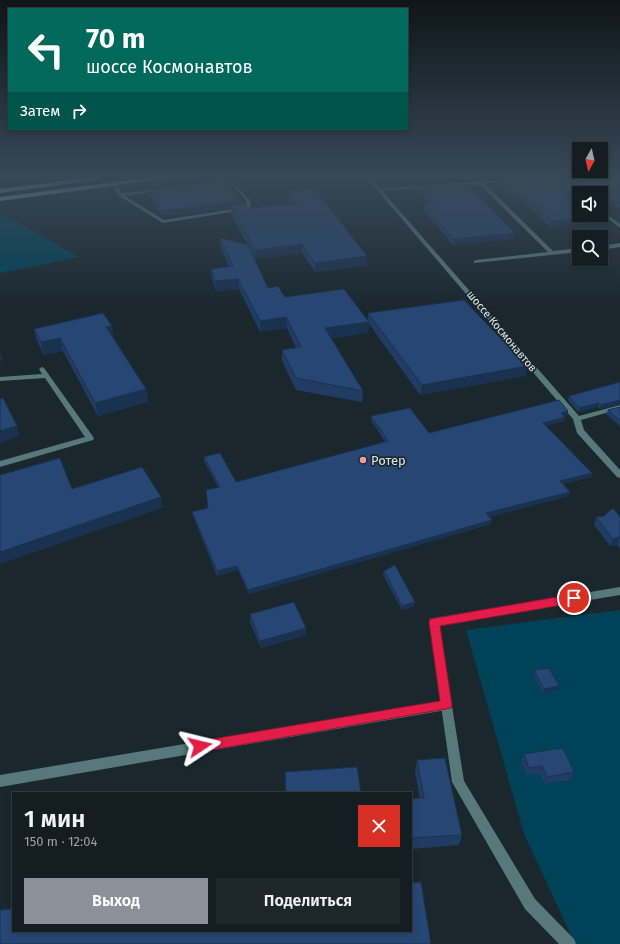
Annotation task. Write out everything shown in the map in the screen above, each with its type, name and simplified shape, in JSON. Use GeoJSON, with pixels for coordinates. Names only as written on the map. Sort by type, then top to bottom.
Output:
{"type":"FeatureCollection","features":[{"type":"Feature","properties":{"kind":"street","name":"шоссе Космонавтов"},"geometry":{"type":"LineString","coordinates":[[407,221],[450,269],[577,419],[580,431],[620,475]]}},
{"type":"Feature","properties":{"kind":"street"},"geometry":{"type":"LineString","coordinates":[[520,221],[552,253]]}},
{"type":"Feature","properties":{"kind":"street"},"geometry":{"type":"LineString","coordinates":[[608,247],[620,246]]}},
{"type":"Feature","properties":{"kind":"street"},"geometry":{"type":"LineString","coordinates":[[476,262],[572,251]]}},
{"type":"Feature","properties":{"kind":"street"},"geometry":{"type":"LineString","coordinates":[[0,464],[90,438],[42,369]]}},
{"type":"Feature","properties":{"kind":"street"},"geometry":{"type":"LineString","coordinates":[[0,379],[47,376]]}},
{"type":"Feature","properties":{"kind":"street"},"geometry":{"type":"LineString","coordinates":[[577,419],[620,407]]}},
{"type":"Feature","properties":{"kind":"street"},"geometry":{"type":"LineString","coordinates":[[569,944],[530,904],[458,782],[434,622],[620,591]]}},
{"type":"Feature","properties":{"kind":"street"},"geometry":{"type":"LineString","coordinates":[[0,780],[446,705]]}},
{"type":"Feature","properties":{"kind":"shaded area"},"geometry":{"type":"Polygon","coordinates":[[[0,221],[16,221],[79,257],[0,273],[0,221]]]}},
{"type":"Feature","properties":{"kind":"shaded area"},"geometry":{"type":"Polygon","coordinates":[[[620,610],[620,944],[575,944],[524,834],[466,630],[620,610]]]}},
{"type":"Feature","properties":{"kind":"building"},"geometry":{"type":"Polygon","coordinates":[[[240,221],[340,221],[367,256],[315,263],[302,244],[255,250],[240,221]]]}},
{"type":"Feature","properties":{"kind":"building"},"geometry":{"type":"Polygon","coordinates":[[[439,221],[503,221],[515,233],[453,239],[439,221]]]}},
{"type":"Feature","properties":{"kind":"building"},"geometry":{"type":"Polygon","coordinates":[[[220,238],[248,245],[268,288],[278,286],[285,297],[344,289],[369,322],[325,328],[363,391],[296,378],[282,350],[301,347],[286,317],[260,321],[238,279],[215,281],[211,269],[233,266],[220,238]]]}},
{"type":"Feature","properties":{"kind":"building"},"geometry":{"type":"Polygon","coordinates":[[[464,300],[527,366],[422,385],[368,313],[464,300]]]}},
{"type":"Feature","properties":{"kind":"building"},"geometry":{"type":"Polygon","coordinates":[[[103,313],[112,326],[106,327],[146,389],[95,403],[60,338],[41,342],[34,329],[103,313]]]}},
{"type":"Feature","properties":{"kind":"building"},"geometry":{"type":"Polygon","coordinates":[[[620,382],[620,400],[601,405],[599,403],[579,408],[569,396],[620,382]]]}},
{"type":"Feature","properties":{"kind":"building"},"geometry":{"type":"Polygon","coordinates":[[[3,398],[17,426],[0,431],[0,399],[3,398]]]}},
{"type":"Feature","properties":{"kind":"building"},"geometry":{"type":"Polygon","coordinates":[[[559,400],[568,411],[561,413],[565,417],[543,423],[592,473],[560,481],[570,492],[486,513],[492,520],[248,590],[237,566],[217,571],[192,512],[208,508],[206,490],[220,487],[204,457],[220,453],[236,482],[388,441],[371,416],[410,408],[429,433],[559,400]]]}},
{"type":"Feature","properties":{"kind":"building"},"geometry":{"type":"Polygon","coordinates":[[[620,407],[620,421],[608,410],[620,407]]]}},
{"type":"Feature","properties":{"kind":"building"},"geometry":{"type":"Polygon","coordinates":[[[60,458],[72,489],[142,467],[161,497],[0,552],[0,475],[60,458]]]}},
{"type":"Feature","properties":{"kind":"building"},"geometry":{"type":"Polygon","coordinates":[[[613,508],[620,517],[620,537],[613,539],[596,517],[604,516],[613,508]]]}},
{"type":"Feature","properties":{"kind":"building"},"geometry":{"type":"Polygon","coordinates":[[[395,565],[415,602],[402,606],[384,571],[395,565]]]}},
{"type":"Feature","properties":{"kind":"building"},"geometry":{"type":"Polygon","coordinates":[[[294,602],[306,628],[260,641],[250,614],[294,602]]]}},
{"type":"Feature","properties":{"kind":"building"},"geometry":{"type":"Polygon","coordinates":[[[549,668],[559,686],[544,689],[534,670],[549,668]]]}},
{"type":"Feature","properties":{"kind":"building"},"geometry":{"type":"Polygon","coordinates":[[[563,748],[574,772],[547,777],[542,766],[529,768],[524,754],[563,748]]]}},
{"type":"Feature","properties":{"kind":"building"},"geometry":{"type":"Polygon","coordinates":[[[445,758],[462,835],[412,838],[412,799],[424,798],[417,760],[445,758]]]}},
{"type":"Feature","properties":{"kind":"building"},"geometry":{"type":"Polygon","coordinates":[[[357,767],[361,792],[286,792],[285,772],[357,767]]]}},
{"type":"Feature","properties":{"kind":"building"},"geometry":{"type":"Polygon","coordinates":[[[421,882],[431,944],[0,944],[0,910],[12,909],[12,932],[412,932],[412,883],[421,882]]]}},
{"type":"Feature","properties":{"kind":"place","name":"Ротер"},"geometry":{"type":"Point","coordinates":[363,460]}},
{"type":"Feature","properties":{"kind":"route"},"geometry":{"type":"LineString","coordinates":[[200,746],[446,705],[434,622],[574,598]]}}]}
